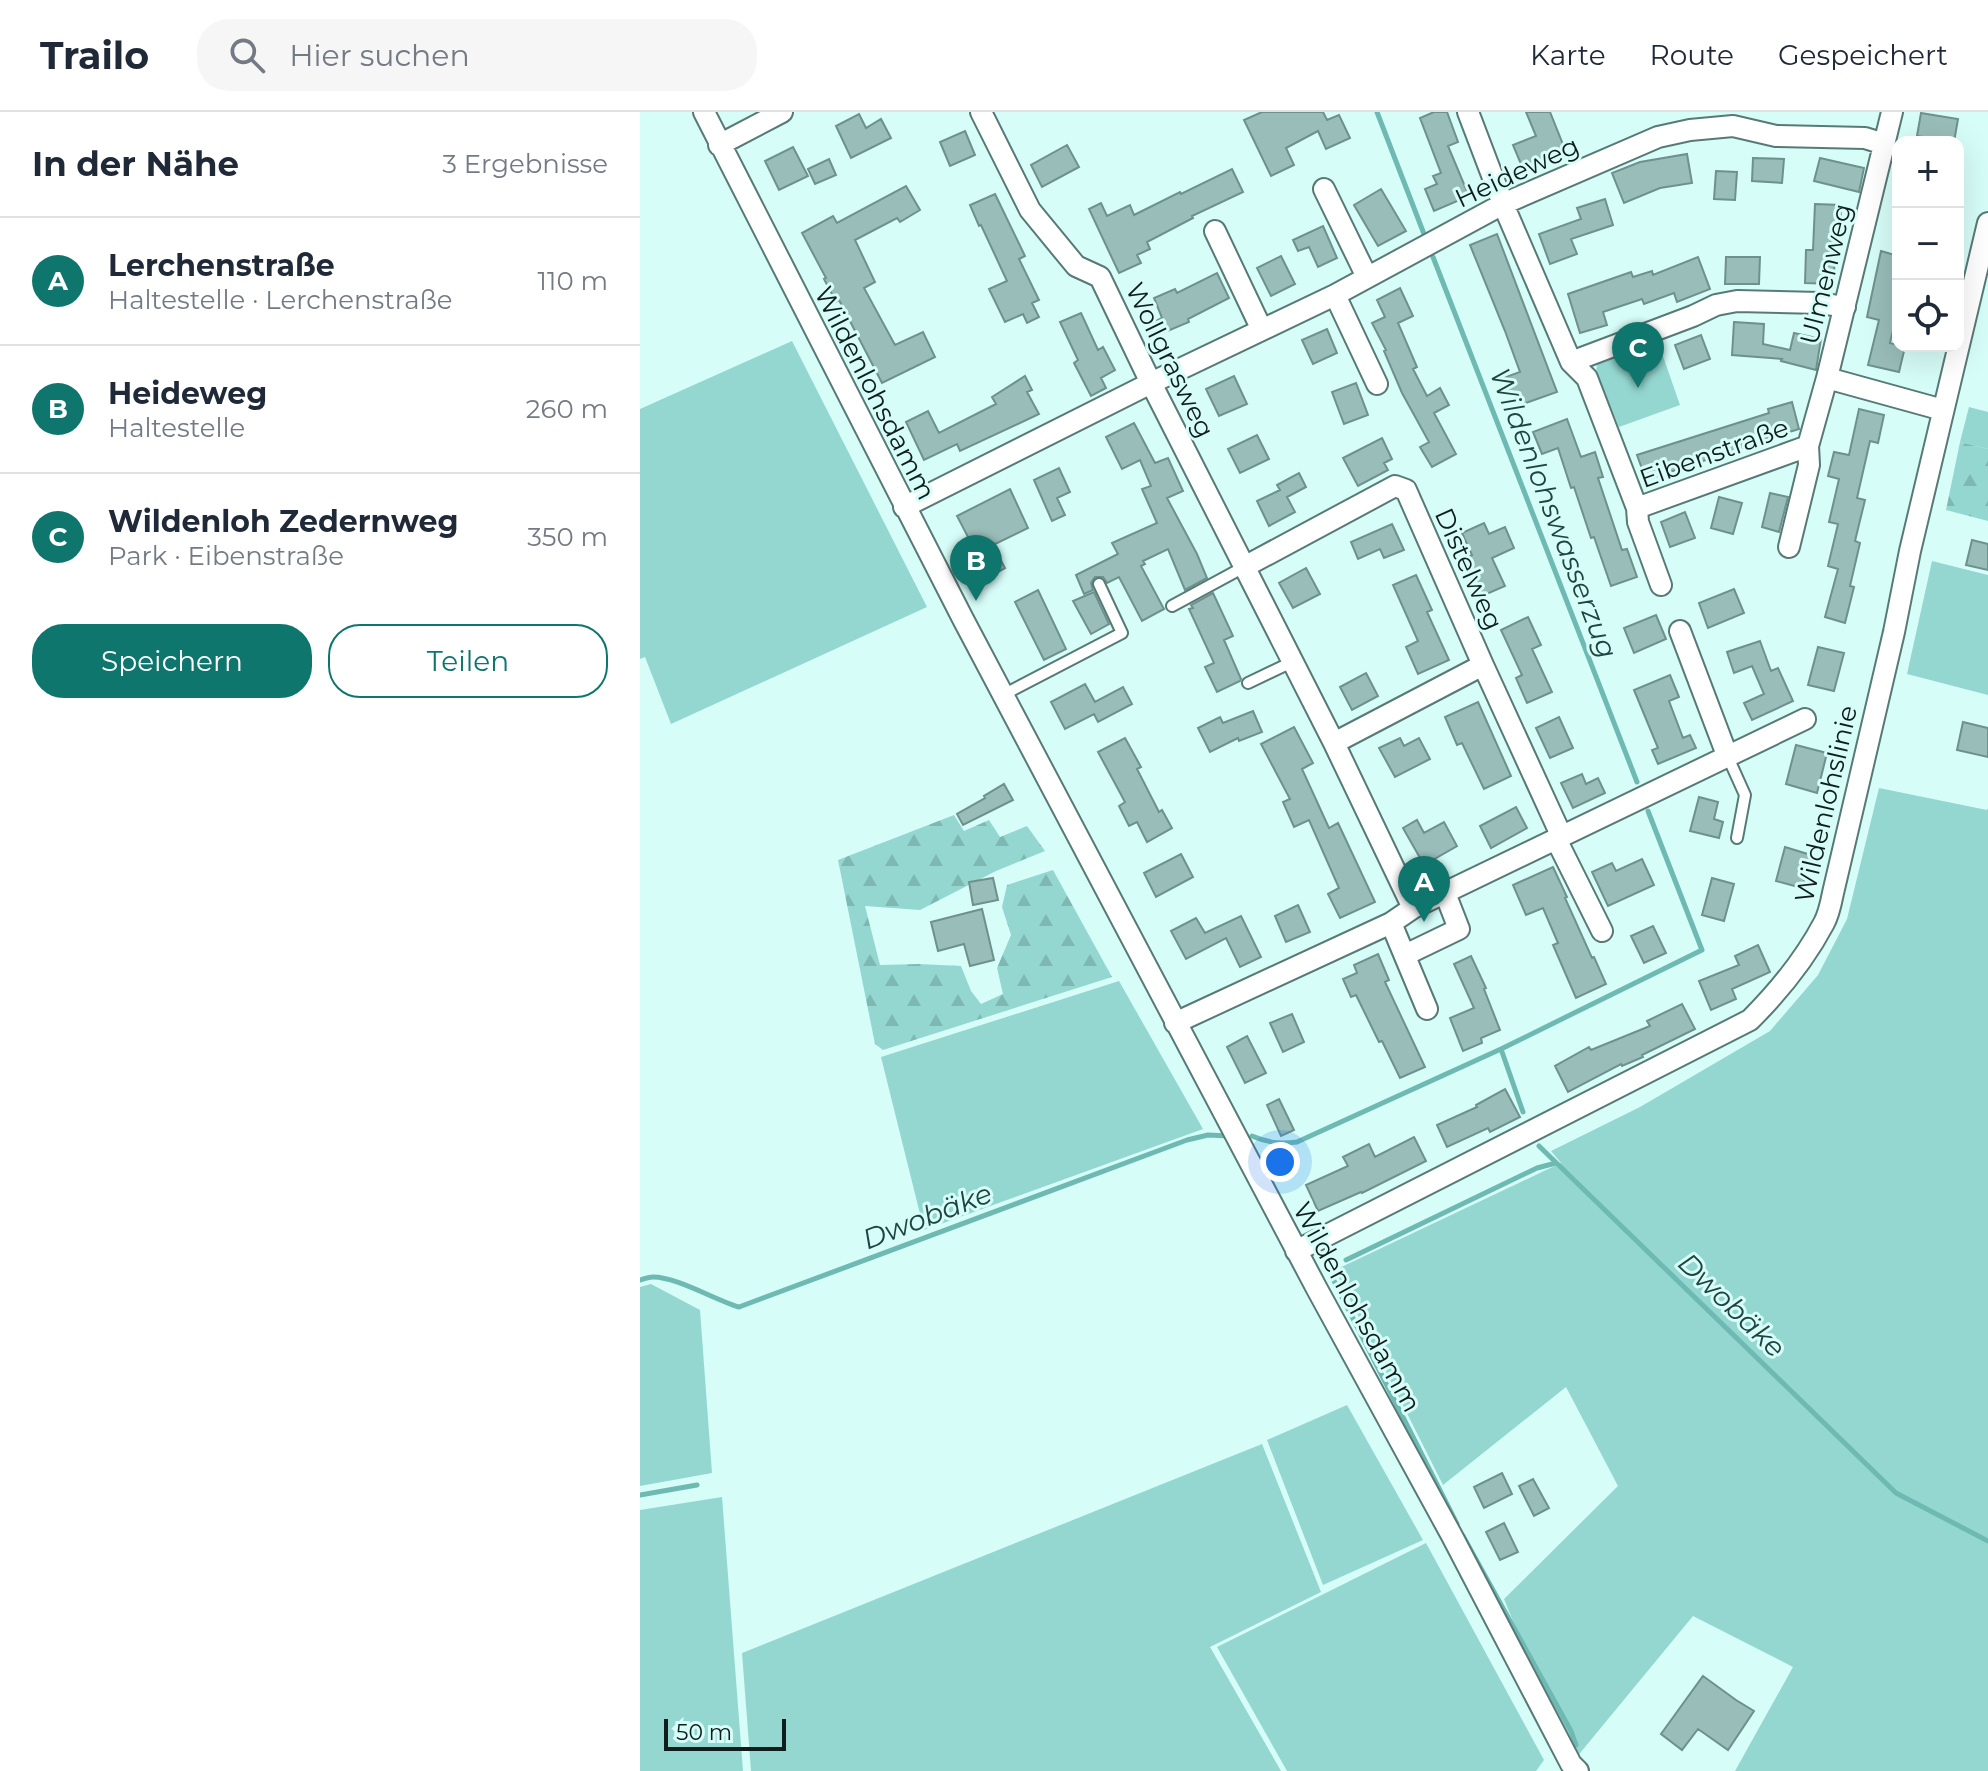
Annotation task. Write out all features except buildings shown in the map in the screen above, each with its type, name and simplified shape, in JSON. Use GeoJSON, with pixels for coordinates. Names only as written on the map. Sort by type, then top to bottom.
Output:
{"type":"FeatureCollection","features":[{"type":"Feature","properties":{"kind":"street","name":"Wildenlohsdamm"},"geometry":{"type":"LineString","coordinates":[[704,112],[904,507],[1296,1251],[1452,1536],[1572,1769]]}},
{"type":"Feature","properties":{"kind":"street"},"geometry":{"type":"LineString","coordinates":[[719,145],[782,112]]}},
{"type":"Feature","properties":{"kind":"street","name":"Wollgrasweg"},"geometry":{"type":"LineString","coordinates":[[981,112],[1030,210],[1076,266],[1100,277],[1334,743],[1413,908]]}},
{"type":"Feature","properties":{"kind":"street","name":"Eibenstraße"},"geometry":{"type":"LineString","coordinates":[[1468,112],[1503,204],[1571,362],[1587,378],[1637,508],[1638,522],[1661,585]]}},
{"type":"Feature","properties":{"kind":"street","name":"Ulmenweg"},"geometry":{"type":"LineString","coordinates":[[1892,112],[1827,378],[1943,410]]}},
{"type":"Feature","properties":{"kind":"street","name":"Heideweg"},"geometry":{"type":"LineString","coordinates":[[904,507],[1335,295],[1503,204],[1658,137],[1733,126],[1776,136],[1865,138],[1884,144]]}},
{"type":"Feature","properties":{"kind":"street"},"geometry":{"type":"LineString","coordinates":[[1324,189],[1367,277]]}},
{"type":"Feature","properties":{"kind":"street","name":"Wildenlohslinie"},"geometry":{"type":"LineString","coordinates":[[1296,1251],[1750,1020],[1771,998],[1825,921],[1852,816],[1910,551],[1988,223]]}},
{"type":"Feature","properties":{"kind":"street"},"geometry":{"type":"LineString","coordinates":[[1215,231],[1262,330]]}},
{"type":"Feature","properties":{"kind":"street"},"geometry":{"type":"LineString","coordinates":[[1335,295],[1377,384]]}},
{"type":"Feature","properties":{"kind":"street"},"geometry":{"type":"LineString","coordinates":[[1571,362],[1716,305],[1737,301],[1820,303],[1845,307]]}},
{"type":"Feature","properties":{"kind":"street","name":"Eibenstraße"},"geometry":{"type":"LineString","coordinates":[[1789,547],[1809,465],[1808,446],[1827,378]]}},
{"type":"Feature","properties":{"kind":"street","name":"Eibenstraße"},"geometry":{"type":"LineString","coordinates":[[1637,508],[1808,446]]}},
{"type":"Feature","properties":{"kind":"street","name":"Distelweg"},"geometry":{"type":"LineString","coordinates":[[1244,567],[1395,486],[1406,490],[1602,931]]}},
{"type":"Feature","properties":{"kind":"street"},"geometry":{"type":"LineString","coordinates":[[1680,631],[1727,755]]}},
{"type":"Feature","properties":{"kind":"street"},"geometry":{"type":"LineString","coordinates":[[1334,743],[1483,665]]}},
{"type":"Feature","properties":{"kind":"street"},"geometry":{"type":"LineString","coordinates":[[1175,1023],[1391,923],[1413,908],[1805,719]]}},
{"type":"Feature","properties":{"kind":"street"},"geometry":{"type":"LineString","coordinates":[[1405,955],[1459,929],[1445,893]]}},
{"type":"Feature","properties":{"kind":"street"},"geometry":{"type":"LineString","coordinates":[[1391,923],[1427,1009]]}},
{"type":"Feature","properties":{"kind":"lane"},"geometry":{"type":"LineString","coordinates":[[1172,606],[1244,567]]}},
{"type":"Feature","properties":{"kind":"lane"},"geometry":{"type":"LineString","coordinates":[[1003,695],[1122,633],[1099,584]]}},
{"type":"Feature","properties":{"kind":"lane"},"geometry":{"type":"LineString","coordinates":[[1248,683],[1292,662]]}},
{"type":"Feature","properties":{"kind":"lane"},"geometry":{"type":"LineString","coordinates":[[1727,755],[1745,795],[1737,838]]}},
{"type":"Feature","properties":{"kind":"green space"},"geometry":{"type":"Polygon","coordinates":[[[1657,339],[1680,405],[1619,427],[1596,371],[1598,361],[1657,339]]]}},
{"type":"Feature","properties":{"kind":"green space"},"geometry":{"type":"Polygon","coordinates":[[[792,341],[927,607],[671,724],[645,657],[640,659],[640,409],[792,341]]]}},
{"type":"Feature","properties":{"kind":"green space"},"geometry":{"type":"Polygon","coordinates":[[[1969,407],[1988,412],[1988,449],[1960,442],[1969,407]]]}},
{"type":"Feature","properties":{"kind":"green space"},"geometry":{"type":"Polygon","coordinates":[[[1960,442],[1988,449],[1988,521],[1946,510],[1960,442]]]}},
{"type":"Feature","properties":{"kind":"green space"},"geometry":{"type":"Polygon","coordinates":[[[1932,561],[1988,575],[1988,695],[1907,674],[1932,561]]]}},
{"type":"Feature","properties":{"kind":"green space"},"geometry":{"type":"Polygon","coordinates":[[[1879,788],[1988,808],[1988,1771],[1735,1771],[1793,1667],[1693,1616],[1571,1764],[1504,1599],[1618,1486],[1566,1387],[1443,1485],[1335,1270],[1561,1163],[1551,1151],[1640,1107],[1770,1031],[1818,975],[1847,919],[1879,788]]]}},
{"type":"Feature","properties":{"kind":"green space"},"geometry":{"type":"Polygon","coordinates":[[[954,815],[964,831],[989,820],[1000,837],[1027,826],[1045,851],[996,871],[920,910],[865,906],[880,965],[961,966],[971,991],[981,1004],[1003,994],[997,968],[1011,935],[1002,907],[1007,885],[1053,870],[1112,977],[883,1050],[875,1044],[838,860],[954,815]]]}},
{"type":"Feature","properties":{"kind":"green space"},"geometry":{"type":"Polygon","coordinates":[[[1119,981],[1203,1129],[924,1230],[881,1057],[1119,981]]]}},
{"type":"Feature","properties":{"kind":"green space"},"geometry":{"type":"Polygon","coordinates":[[[651,1284],[700,1310],[712,1473],[640,1486],[640,1287],[651,1284]]]}},
{"type":"Feature","properties":{"kind":"green space"},"geometry":{"type":"Polygon","coordinates":[[[1347,1405],[1423,1540],[1323,1585],[1267,1440],[1347,1405]]]}},
{"type":"Feature","properties":{"kind":"green space"},"geometry":{"type":"Polygon","coordinates":[[[1262,1444],[1321,1592],[1210,1647],[1281,1771],[751,1771],[742,1653],[1262,1444]]]}},
{"type":"Feature","properties":{"kind":"green space"},"geometry":{"type":"Polygon","coordinates":[[[722,1497],[743,1771],[640,1771],[640,1510],[722,1497]]]}},
{"type":"Feature","properties":{"kind":"green space"},"geometry":{"type":"Polygon","coordinates":[[[1426,1543],[1544,1760],[1536,1771],[1287,1771],[1217,1647],[1426,1543]]]}},
{"type":"Feature","properties":{"kind":"waterway","name":"Wildenlohswasserzug"},"geometry":{"type":"LineString","coordinates":[[1377,112],[1424,234]]}},
{"type":"Feature","properties":{"kind":"waterway","name":"Wildenlohswasserzug"},"geometry":{"type":"LineString","coordinates":[[1433,257],[1637,782]]}},
{"type":"Feature","properties":{"kind":"waterway","name":"Wildenlohswasserzug"},"geometry":{"type":"LineString","coordinates":[[1501,1049],[1702,950],[1648,811]]}},
{"type":"Feature","properties":{"kind":"waterway","name":"Dwobäke"},"geometry":{"type":"LineString","coordinates":[[1252,1136],[1274,1142],[1297,1142],[1501,1049],[1523,1112]]}},
{"type":"Feature","properties":{"kind":"waterway","name":"Dwobäke"},"geometry":{"type":"LineString","coordinates":[[640,1280],[663,1278],[739,1307],[1187,1140],[1208,1135],[1229,1136]]}},
{"type":"Feature","properties":{"kind":"waterway","name":"Dwobäke"},"geometry":{"type":"LineString","coordinates":[[1539,1146],[1896,1493],[1988,1541]]}},
{"type":"Feature","properties":{"kind":"waterway"},"geometry":{"type":"LineString","coordinates":[[1346,1260],[1537,1168],[1556,1163]]}},
{"type":"Feature","properties":{"kind":"waterway"},"geometry":{"type":"LineString","coordinates":[[1332,1277],[1457,1524]]}},
{"type":"Feature","properties":{"kind":"waterway"},"geometry":{"type":"LineString","coordinates":[[640,1495],[697,1485]]}},
{"type":"Feature","properties":{"kind":"waterway"},"geometry":{"type":"LineString","coordinates":[[1463,1536],[1576,1745]]}},
{"type":"Feature","properties":{"kind":"place","name":"Wildenloh Zedernweg"},"geometry":{"type":"Point","coordinates":[1638,388]}},
{"type":"Feature","properties":{"kind":"place","name":"Heideweg"},"geometry":{"type":"Point","coordinates":[976,601]}},
{"type":"Feature","properties":{"kind":"place","name":"Lerchenstraße"},"geometry":{"type":"Point","coordinates":[1424,922]}}]}
